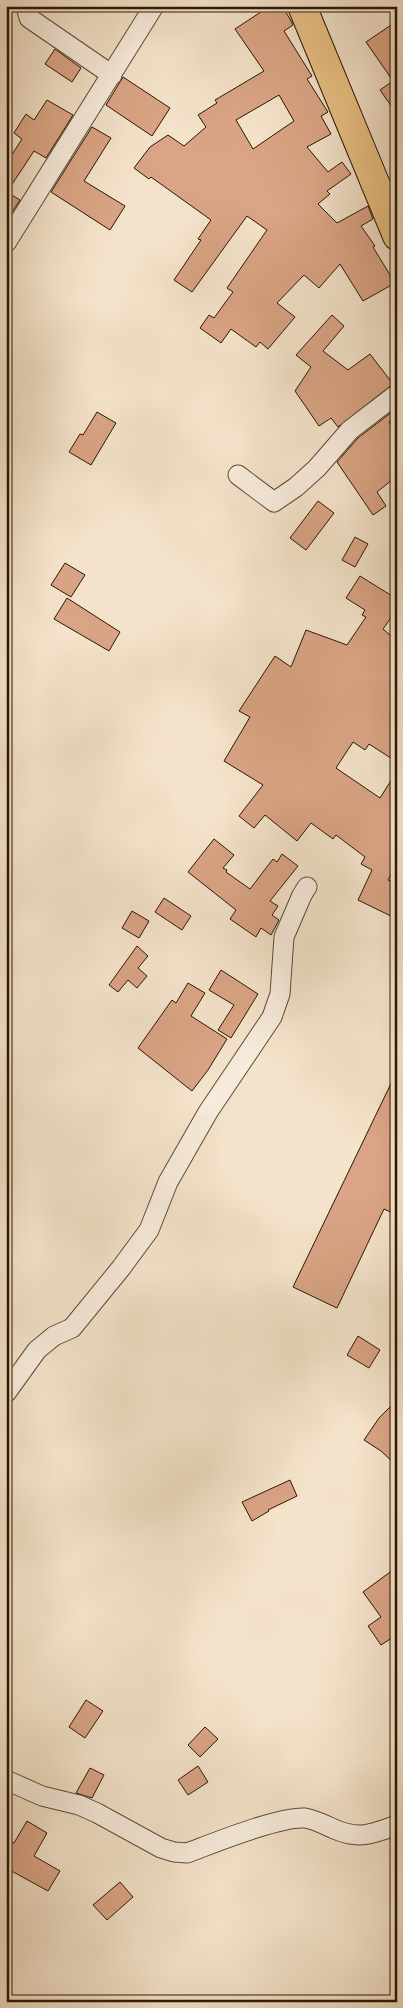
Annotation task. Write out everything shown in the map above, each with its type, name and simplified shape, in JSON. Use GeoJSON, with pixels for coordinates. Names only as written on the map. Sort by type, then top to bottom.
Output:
{"type":"FeatureCollection","features":[{"type":"Feature","properties":{"kind":"highway"},"geometry":{"type":"LineString","coordinates":[[302,6],[388,193],[397,236]]}},
{"type":"Feature","properties":{"kind":"street"},"geometry":{"type":"LineString","coordinates":[[26,6],[29,18],[112,75]]}},
{"type":"Feature","properties":{"kind":"street"},"geometry":{"type":"LineString","coordinates":[[6,243],[154,6]]}},
{"type":"Feature","properties":{"kind":"street"},"geometry":{"type":"LineString","coordinates":[[238,475],[274,502],[296,487],[317,468],[350,430],[397,394]]}},
{"type":"Feature","properties":{"kind":"street"},"geometry":{"type":"LineString","coordinates":[[6,1393],[37,1350],[54,1336],[72,1328],[149,1230],[168,1182],[208,1112],[272,1016],[280,994],[284,937],[302,895],[308,886]]}},
{"type":"Feature","properties":{"kind":"street"},"geometry":{"type":"LineString","coordinates":[[6,1780],[42,1796],[79,1805],[161,1848],[181,1853],[188,1853],[287,1820],[305,1818],[351,1836],[359,1837],[397,1825]]}},
{"type":"Feature","properties":{"kind":"building"},"geometry":{"type":"Polygon","coordinates":[[[270,6],[282,6],[293,25],[284,31],[312,76],[307,79],[328,112],[321,116],[331,134],[307,147],[328,172],[342,162],[351,174],[327,191],[330,194],[318,204],[337,223],[368,206],[373,219],[361,226],[375,246],[373,247],[395,283],[363,301],[340,264],[319,288],[304,275],[277,303],[295,317],[268,349],[260,342],[256,347],[231,329],[221,343],[200,328],[209,315],[214,318],[233,292],[227,288],[267,230],[247,216],[192,292],[174,280],[201,240],[198,239],[211,220],[151,177],[149,179],[134,168],[150,147],[168,135],[184,146],[206,127],[198,115],[217,103],[215,100],[264,71],[235,29],[270,6]],[[279,95],[236,120],[253,149],[294,121],[279,95]]]}},
{"type":"Feature","properties":{"kind":"building"},"geometry":{"type":"Polygon","coordinates":[[[397,21],[397,114],[380,90],[393,81],[366,42],[397,21]]]}},
{"type":"Feature","properties":{"kind":"building"},"geometry":{"type":"Polygon","coordinates":[[[55,49],[81,68],[72,82],[45,64],[55,49]]]}},
{"type":"Feature","properties":{"kind":"building"},"geometry":{"type":"Polygon","coordinates":[[[123,77],[170,108],[152,136],[106,105],[123,77]]]}},
{"type":"Feature","properties":{"kind":"building"},"geometry":{"type":"Polygon","coordinates":[[[47,100],[73,115],[46,158],[34,151],[7,192],[20,200],[6,221],[6,164],[22,139],[14,133],[26,114],[34,120],[47,100]]]}},
{"type":"Feature","properties":{"kind":"building"},"geometry":{"type":"Polygon","coordinates":[[[92,127],[111,138],[84,181],[125,206],[110,230],[51,192],[92,127]]]}},
{"type":"Feature","properties":{"kind":"building"},"geometry":{"type":"Polygon","coordinates":[[[332,315],[344,326],[323,351],[348,370],[370,354],[393,384],[338,427],[331,418],[319,426],[295,391],[311,367],[296,355],[332,315]]]}},
{"type":"Feature","properties":{"kind":"building"},"geometry":{"type":"Polygon","coordinates":[[[397,408],[397,416],[389,422],[397,431],[397,476],[377,492],[386,506],[373,515],[337,462],[358,438],[397,408]]]}},
{"type":"Feature","properties":{"kind":"building"},"geometry":{"type":"Polygon","coordinates":[[[97,412],[116,423],[91,465],[69,452],[80,434],[83,435],[97,412]]]}},
{"type":"Feature","properties":{"kind":"building"},"geometry":{"type":"Polygon","coordinates":[[[318,501],[334,513],[306,550],[290,538],[318,501]]]}},
{"type":"Feature","properties":{"kind":"building"},"geometry":{"type":"Polygon","coordinates":[[[355,537],[368,544],[355,567],[342,560],[355,537]]]}},
{"type":"Feature","properties":{"kind":"building"},"geometry":{"type":"Polygon","coordinates":[[[65,563],[85,575],[71,597],[51,585],[65,563]]]}},
{"type":"Feature","properties":{"kind":"building"},"geometry":{"type":"Polygon","coordinates":[[[360,576],[397,599],[397,609],[383,629],[397,641],[397,762],[369,744],[365,750],[353,742],[336,768],[380,798],[397,771],[397,864],[388,880],[397,884],[397,919],[358,900],[372,870],[361,864],[365,857],[336,835],[333,839],[311,823],[297,841],[265,815],[254,828],[239,816],[263,785],[224,761],[250,717],[239,711],[275,656],[291,667],[306,630],[347,645],[366,617],[362,615],[365,610],[346,598],[360,576]]]}},
{"type":"Feature","properties":{"kind":"building"},"geometry":{"type":"Polygon","coordinates":[[[67,598],[120,632],[109,651],[54,619],[67,598]]]}},
{"type":"Feature","properties":{"kind":"building"},"geometry":{"type":"Polygon","coordinates":[[[214,839],[234,855],[223,868],[250,889],[273,859],[277,862],[282,854],[298,866],[270,901],[278,906],[272,915],[279,920],[271,935],[261,928],[256,937],[230,919],[236,910],[188,872],[214,839]]]}},
{"type":"Feature","properties":{"kind":"building"},"geometry":{"type":"Polygon","coordinates":[[[164,898],[191,916],[182,930],[155,912],[164,898]]]}},
{"type":"Feature","properties":{"kind":"building"},"geometry":{"type":"Polygon","coordinates":[[[132,911],[149,921],[139,938],[122,928],[132,911]]]}},
{"type":"Feature","properties":{"kind":"building"},"geometry":{"type":"Polygon","coordinates":[[[137,946],[148,956],[138,968],[147,976],[137,988],[128,980],[118,992],[109,985],[137,946]]]}},
{"type":"Feature","properties":{"kind":"building"},"geometry":{"type":"Polygon","coordinates":[[[221,970],[258,994],[231,1038],[218,1030],[234,1005],[209,990],[221,970]]]}},
{"type":"Feature","properties":{"kind":"building"},"geometry":{"type":"Polygon","coordinates":[[[188,983],[205,993],[191,1016],[227,1039],[208,1070],[192,1091],[138,1048],[172,1000],[176,1003],[188,983]]]}},
{"type":"Feature","properties":{"kind":"building"},"geometry":{"type":"Polygon","coordinates":[[[397,1071],[397,1215],[384,1209],[337,1308],[293,1287],[397,1071]]]}},
{"type":"Feature","properties":{"kind":"building"},"geometry":{"type":"Polygon","coordinates":[[[358,1336],[380,1350],[369,1368],[347,1355],[358,1336]]]}},
{"type":"Feature","properties":{"kind":"building"},"geometry":{"type":"Polygon","coordinates":[[[397,1400],[397,1466],[381,1451],[364,1440],[379,1418],[397,1400]]]}},
{"type":"Feature","properties":{"kind":"building"},"geometry":{"type":"Polygon","coordinates":[[[290,1480],[297,1496],[268,1510],[252,1521],[242,1502],[290,1480]]]}},
{"type":"Feature","properties":{"kind":"building"},"geometry":{"type":"Polygon","coordinates":[[[397,1567],[397,1638],[395,1636],[381,1645],[368,1626],[381,1617],[363,1592],[397,1567]]]}},
{"type":"Feature","properties":{"kind":"building"},"geometry":{"type":"Polygon","coordinates":[[[86,1700],[103,1711],[85,1738],[69,1727],[86,1700]]]}},
{"type":"Feature","properties":{"kind":"building"},"geometry":{"type":"Polygon","coordinates":[[[205,1727],[218,1739],[200,1757],[188,1745],[205,1727]]]}},
{"type":"Feature","properties":{"kind":"building"},"geometry":{"type":"Polygon","coordinates":[[[198,1766],[208,1782],[188,1795],[178,1780],[198,1766]]]}},
{"type":"Feature","properties":{"kind":"building"},"geometry":{"type":"Polygon","coordinates":[[[90,1768],[104,1775],[92,1798],[76,1793],[90,1768]]]}},
{"type":"Feature","properties":{"kind":"building"},"geometry":{"type":"Polygon","coordinates":[[[27,1821],[47,1833],[34,1856],[60,1871],[48,1891],[6,1868],[6,1839],[14,1843],[27,1821]]]}},
{"type":"Feature","properties":{"kind":"building"},"geometry":{"type":"Polygon","coordinates":[[[120,1882],[133,1897],[107,1920],[93,1905],[120,1882]]]}}]}
